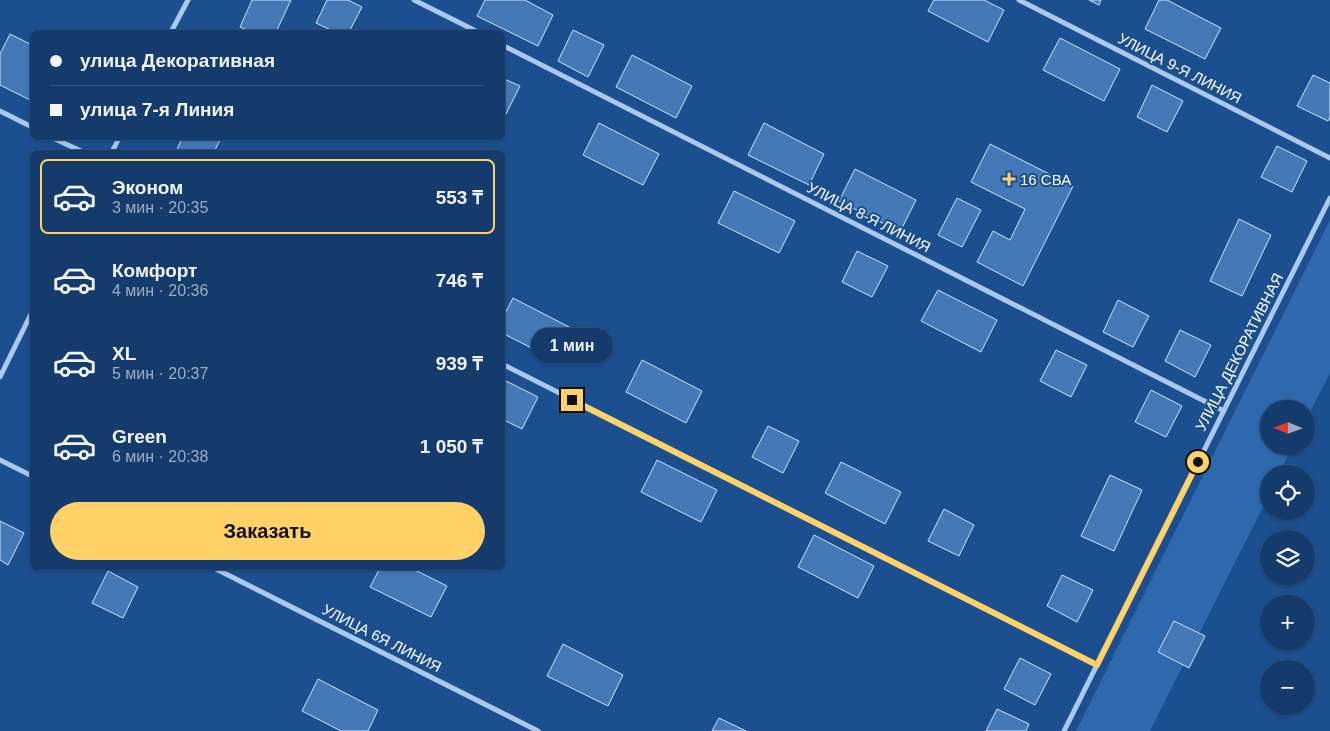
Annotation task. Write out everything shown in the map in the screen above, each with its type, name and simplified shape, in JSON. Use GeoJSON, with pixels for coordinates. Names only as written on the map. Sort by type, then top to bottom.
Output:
{"type":"FeatureCollection","features":[{"type":"Feature","properties":{"kind":"street"},"geometry":{"type":"LineString","coordinates":[[173,30],[188,0]]}},
{"type":"Feature","properties":{"kind":"street"},"geometry":{"type":"LineString","coordinates":[[414,0],[474,30]]}},
{"type":"Feature","properties":{"kind":"street","name":"УЛИЦА 9-Я ЛИНИЯ"},"geometry":{"type":"LineString","coordinates":[[1019,0],[1330,158]]}},
{"type":"Feature","properties":{"kind":"street","name":"УЛИЦА 8-Я ЛИНИЯ"},"geometry":{"type":"LineString","coordinates":[[505,47],[1224,411]]}},
{"type":"Feature","properties":{"kind":"street"},"geometry":{"type":"LineString","coordinates":[[0,111],[30,126]]}},
{"type":"Feature","properties":{"kind":"street"},"geometry":{"type":"LineString","coordinates":[[58,140],[79,150]]}},
{"type":"Feature","properties":{"kind":"street","name":"УЛИЦА ДЕКОРАТИВНАЯ"},"geometry":{"type":"LineString","coordinates":[[1064,731],[1330,198]]}},
{"type":"Feature","properties":{"kind":"street"},"geometry":{"type":"LineString","coordinates":[[0,377],[30,316]]}},
{"type":"Feature","properties":{"kind":"street"},"geometry":{"type":"LineString","coordinates":[[505,366],[1097,665]]}},
{"type":"Feature","properties":{"kind":"street"},"geometry":{"type":"LineString","coordinates":[[0,460],[30,475]]}},
{"type":"Feature","properties":{"kind":"street","name":"УЛИЦА 6Я ЛИНИЯ"},"geometry":{"type":"LineString","coordinates":[[218,570],[538,731]]}},
{"type":"Feature","properties":{"kind":"shaded area"},"geometry":{"type":"Polygon","coordinates":[[[1330,220],[1330,373],[1315,402],[1315,400],[1260,400],[1260,455],[1288,455],[1284,465],[1260,465],[1260,513],[1150,731],[1076,731],[1330,220]]]}},
{"type":"Feature","properties":{"kind":"building"},"geometry":{"type":"Polygon","coordinates":[[[252,0],[291,0],[277,30],[247,30],[240,27],[252,0]]]}},
{"type":"Feature","properties":{"kind":"building"},"geometry":{"type":"Polygon","coordinates":[[[327,0],[348,0],[362,7],[350,30],[331,30],[316,23],[327,0]]]}},
{"type":"Feature","properties":{"kind":"building"},"geometry":{"type":"Polygon","coordinates":[[[485,0],[525,0],[553,15],[538,46],[477,16],[485,0]]]}},
{"type":"Feature","properties":{"kind":"building"},"geometry":{"type":"Polygon","coordinates":[[[934,0],[984,0],[1004,10],[988,42],[928,11],[934,0]]]}},
{"type":"Feature","properties":{"kind":"building"},"geometry":{"type":"Polygon","coordinates":[[[1089,0],[1101,0],[1099,5],[1089,0]]]}},
{"type":"Feature","properties":{"kind":"building"},"geometry":{"type":"Polygon","coordinates":[[[1159,0],[1167,0],[1221,28],[1205,59],[1145,29],[1159,0]]]}},
{"type":"Feature","properties":{"kind":"building"},"geometry":{"type":"Polygon","coordinates":[[[573,30],[604,45],[588,77],[558,61],[573,30]]]}},
{"type":"Feature","properties":{"kind":"building"},"geometry":{"type":"Polygon","coordinates":[[[10,34],[30,44],[30,100],[0,85],[0,54],[10,34]]]}},
{"type":"Feature","properties":{"kind":"building"},"geometry":{"type":"Polygon","coordinates":[[[1060,38],[1120,69],[1104,101],[1043,70],[1060,38]]]}},
{"type":"Feature","properties":{"kind":"building"},"geometry":{"type":"Polygon","coordinates":[[[632,55],[692,86],[676,118],[616,87],[632,55]]]}},
{"type":"Feature","properties":{"kind":"building"},"geometry":{"type":"Polygon","coordinates":[[[1313,75],[1330,83],[1330,117],[1328,121],[1297,106],[1313,75]]]}},
{"type":"Feature","properties":{"kind":"building"},"geometry":{"type":"Polygon","coordinates":[[[505,79],[520,86],[505,116],[505,79]]]}},
{"type":"Feature","properties":{"kind":"building"},"geometry":{"type":"Polygon","coordinates":[[[1152,85],[1183,101],[1167,132],[1137,117],[1152,85]]]}},
{"type":"Feature","properties":{"kind":"building"},"geometry":{"type":"Polygon","coordinates":[[[599,123],[659,154],[643,185],[583,155],[599,123]]]}},
{"type":"Feature","properties":{"kind":"building"},"geometry":{"type":"Polygon","coordinates":[[[764,123],[824,154],[809,185],[748,155],[764,123]]]}},
{"type":"Feature","properties":{"kind":"building"},"geometry":{"type":"Polygon","coordinates":[[[181,140],[220,140],[215,150],[177,150],[181,140]]]}},
{"type":"Feature","properties":{"kind":"building"},"geometry":{"type":"Polygon","coordinates":[[[990,144],[1073,186],[1023,286],[977,262],[993,231],[1010,240],[1025,209],[971,182],[990,144]]]}},
{"type":"Feature","properties":{"kind":"building"},"geometry":{"type":"Polygon","coordinates":[[[1277,146],[1307,161],[1292,192],[1261,177],[1277,146]]]}},
{"type":"Feature","properties":{"kind":"building"},"geometry":{"type":"Polygon","coordinates":[[[855,169],[916,200],[900,232],[839,201],[855,169]]]}},
{"type":"Feature","properties":{"kind":"building"},"geometry":{"type":"Polygon","coordinates":[[[734,191],[795,221],[779,253],[718,223],[734,191]]]}},
{"type":"Feature","properties":{"kind":"building"},"geometry":{"type":"Polygon","coordinates":[[[957,198],[981,210],[962,247],[938,235],[957,198]]]}},
{"type":"Feature","properties":{"kind":"building"},"geometry":{"type":"Polygon","coordinates":[[[1239,219],[1271,235],[1242,296],[1210,281],[1239,219]]]}},
{"type":"Feature","properties":{"kind":"building"},"geometry":{"type":"Polygon","coordinates":[[[857,251],[888,266],[872,297],[842,282],[857,251]]]}},
{"type":"Feature","properties":{"kind":"building"},"geometry":{"type":"Polygon","coordinates":[[[938,290],[997,320],[981,352],[921,321],[938,290]]]}},
{"type":"Feature","properties":{"kind":"building"},"geometry":{"type":"Polygon","coordinates":[[[513,298],[573,329],[557,361],[505,335],[505,313],[513,298]]]}},
{"type":"Feature","properties":{"kind":"building"},"geometry":{"type":"Polygon","coordinates":[[[1118,300],[1149,316],[1133,347],[1103,332],[1118,300]]]}},
{"type":"Feature","properties":{"kind":"building"},"geometry":{"type":"Polygon","coordinates":[[[1180,330],[1211,345],[1195,377],[1165,361],[1180,330]]]}},
{"type":"Feature","properties":{"kind":"building"},"geometry":{"type":"Polygon","coordinates":[[[1056,350],[1087,365],[1071,397],[1040,381],[1056,350]]]}},
{"type":"Feature","properties":{"kind":"building"},"geometry":{"type":"Polygon","coordinates":[[[642,360],[702,391],[686,423],[626,392],[642,360]]]}},
{"type":"Feature","properties":{"kind":"building"},"geometry":{"type":"Polygon","coordinates":[[[505,380],[538,397],[522,429],[505,420],[505,380]]]}},
{"type":"Feature","properties":{"kind":"building"},"geometry":{"type":"Polygon","coordinates":[[[1151,390],[1182,406],[1166,437],[1135,422],[1151,390]]]}},
{"type":"Feature","properties":{"kind":"building"},"geometry":{"type":"Polygon","coordinates":[[[768,426],[799,441],[783,473],[752,457],[768,426]]]}},
{"type":"Feature","properties":{"kind":"building"},"geometry":{"type":"Polygon","coordinates":[[[657,460],[717,490],[701,522],[641,492],[657,460]]]}},
{"type":"Feature","properties":{"kind":"building"},"geometry":{"type":"Polygon","coordinates":[[[841,462],[901,492],[885,524],[825,493],[841,462]]]}},
{"type":"Feature","properties":{"kind":"building"},"geometry":{"type":"Polygon","coordinates":[[[1110,475],[1142,490],[1114,551],[1081,536],[1110,475]]]}},
{"type":"Feature","properties":{"kind":"building"},"geometry":{"type":"Polygon","coordinates":[[[944,509],[974,525],[959,556],[928,541],[944,509]]]}},
{"type":"Feature","properties":{"kind":"building"},"geometry":{"type":"Polygon","coordinates":[[[0,521],[24,533],[8,565],[0,560],[0,521]]]}},
{"type":"Feature","properties":{"kind":"building"},"geometry":{"type":"Polygon","coordinates":[[[814,535],[874,566],[858,598],[798,567],[814,535]]]}},
{"type":"Feature","properties":{"kind":"building"},"geometry":{"type":"Polygon","coordinates":[[[379,570],[415,570],[447,586],[431,617],[370,587],[379,570]]]}},
{"type":"Feature","properties":{"kind":"building"},"geometry":{"type":"Polygon","coordinates":[[[108,571],[138,587],[123,618],[92,603],[108,571]]]}},
{"type":"Feature","properties":{"kind":"building"},"geometry":{"type":"Polygon","coordinates":[[[1062,575],[1093,590],[1077,622],[1047,606],[1062,575]]]}},
{"type":"Feature","properties":{"kind":"building"},"geometry":{"type":"Polygon","coordinates":[[[1174,621],[1205,636],[1189,668],[1158,652],[1174,621]]]}},
{"type":"Feature","properties":{"kind":"building"},"geometry":{"type":"Polygon","coordinates":[[[563,644],[623,675],[608,706],[547,676],[563,644]]]}},
{"type":"Feature","properties":{"kind":"building"},"geometry":{"type":"Polygon","coordinates":[[[1020,658],[1051,674],[1035,705],[1004,689],[1020,658]]]}},
{"type":"Feature","properties":{"kind":"building"},"geometry":{"type":"Polygon","coordinates":[[[318,679],[378,710],[368,731],[341,731],[302,711],[318,679]]]}},
{"type":"Feature","properties":{"kind":"building"},"geometry":{"type":"Polygon","coordinates":[[[997,709],[1029,724],[1026,731],[986,731],[997,709]]]}},
{"type":"Feature","properties":{"kind":"building"},"geometry":{"type":"Polygon","coordinates":[[[719,718],[746,731],[712,731],[719,718]]]}},
{"type":"Feature","properties":{"kind":"place","name":"16 СВА"},"geometry":{"type":"Point","coordinates":[1009,179]}},
{"type":"Feature","properties":{"kind":"route"},"geometry":{"type":"LineString","coordinates":[[572,400],[1097,665],[1198,462]]}}]}
